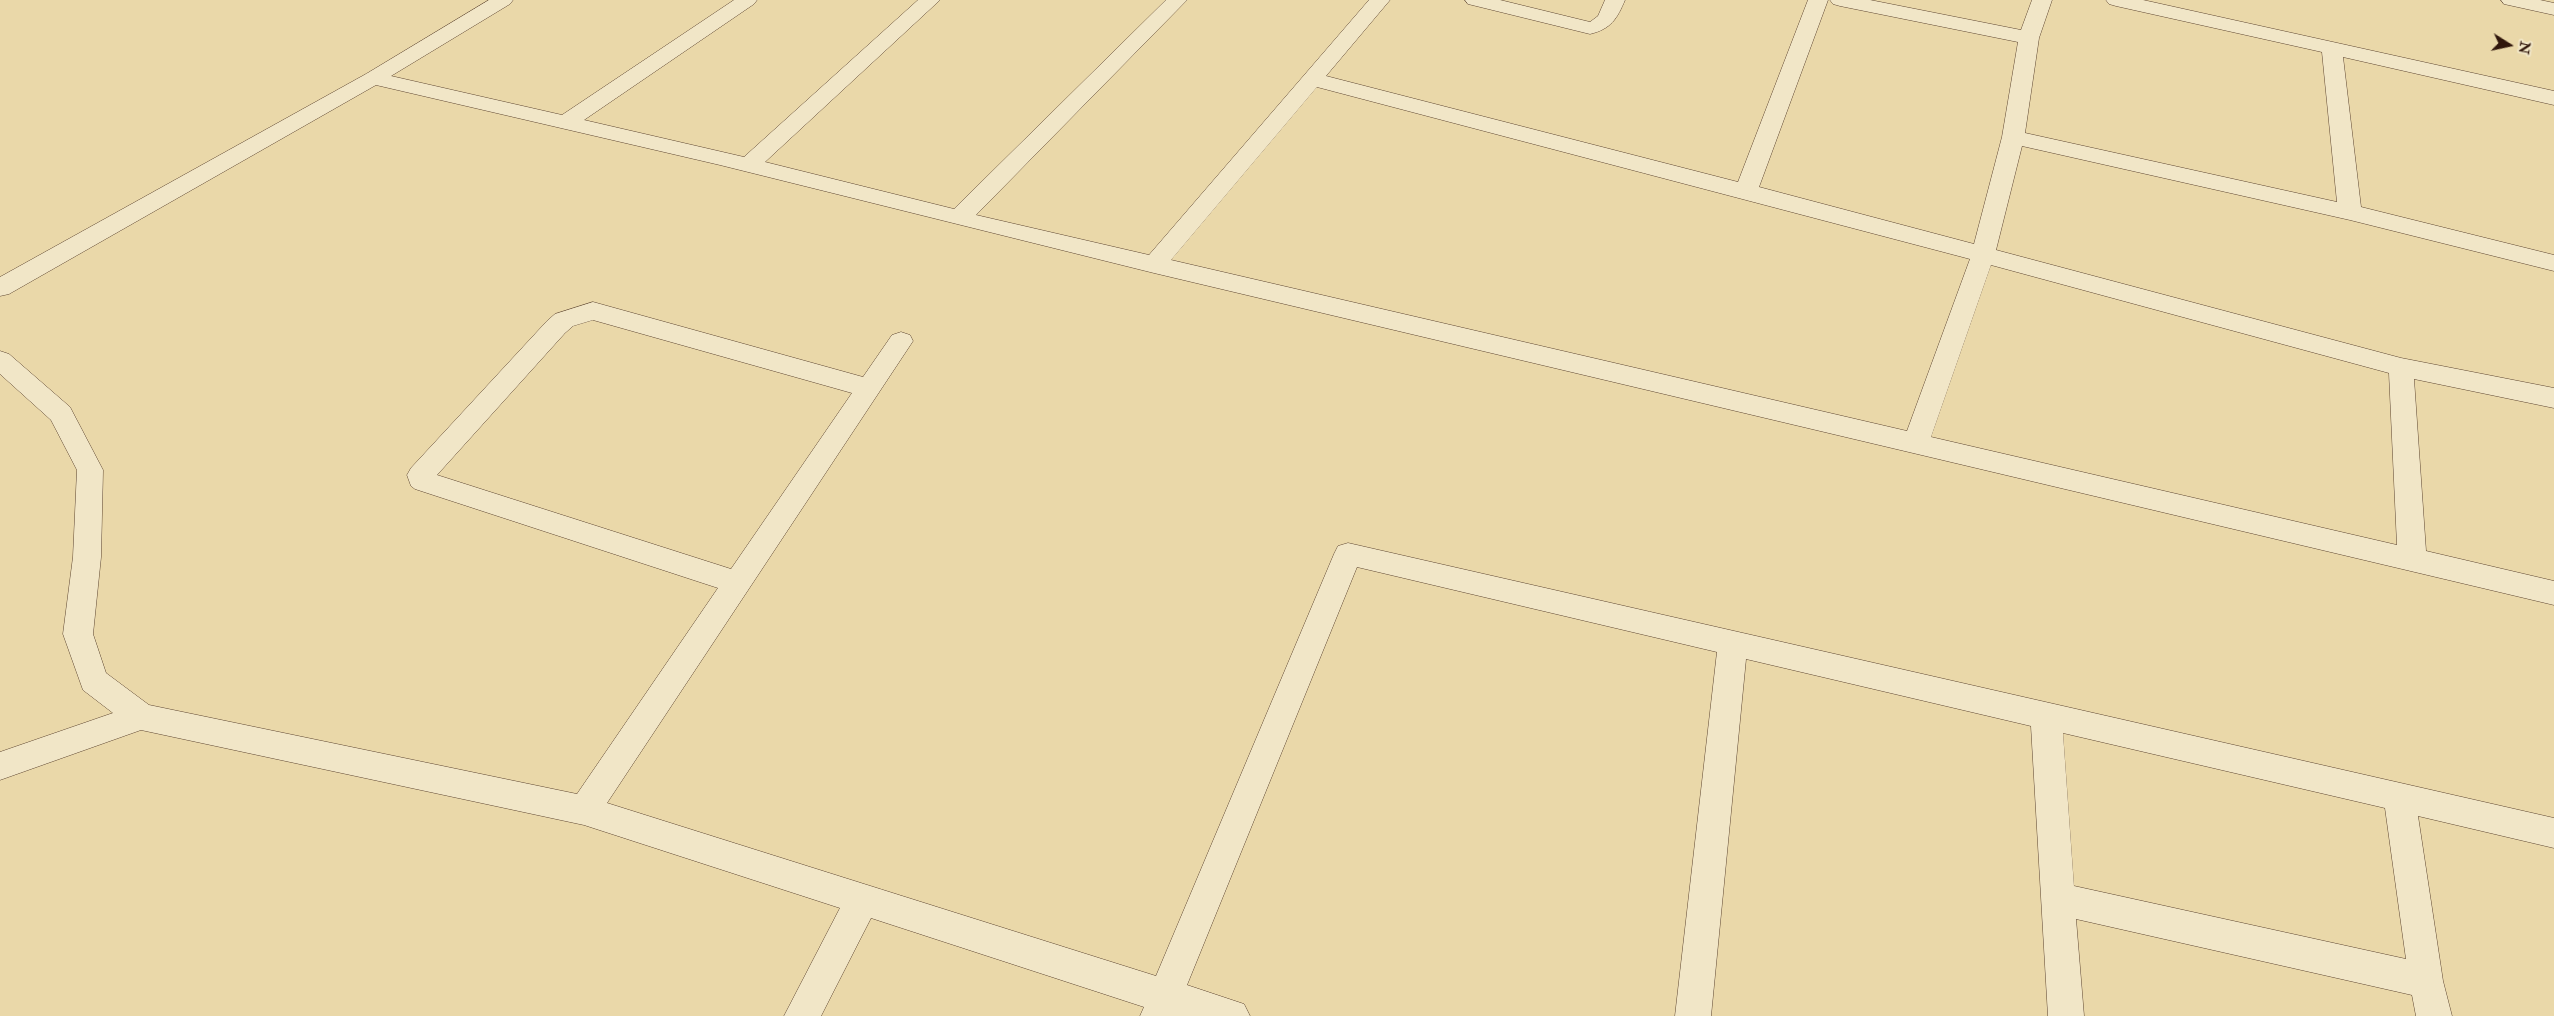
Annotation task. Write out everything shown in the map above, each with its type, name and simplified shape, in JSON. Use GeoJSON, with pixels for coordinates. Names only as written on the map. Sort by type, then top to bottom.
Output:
{"type":"FeatureCollection","features":[{"type":"Feature","properties":{"kind":"street"},"geometry":{"type":"LineString","coordinates":[[461,0],[478,15]]}},
{"type":"Feature","properties":{"kind":"street"},"geometry":{"type":"LineString","coordinates":[[0,288],[373,78],[503,0]]}},
{"type":"Feature","properties":{"kind":"street"},"geometry":{"type":"LineString","coordinates":[[566,122],[746,0]]}},
{"type":"Feature","properties":{"kind":"street"},"geometry":{"type":"LineString","coordinates":[[748,165],[930,0]]}},
{"type":"Feature","properties":{"kind":"street"},"geometry":{"type":"LineString","coordinates":[[959,218],[1177,0]]}},
{"type":"Feature","properties":{"kind":"street"},"geometry":{"type":"LineString","coordinates":[[1154,264],[1380,0]]}},
{"type":"Feature","properties":{"kind":"street"},"geometry":{"type":"LineString","coordinates":[[1475,0],[1590,28],[1599,27],[1604,23],[1615,0]]}},
{"type":"Feature","properties":{"kind":"street"},"geometry":{"type":"LineString","coordinates":[[1746,191],[1818,0]]}},
{"type":"Feature","properties":{"kind":"street"},"geometry":{"type":"LineString","coordinates":[[1840,0],[2029,38]]}},
{"type":"Feature","properties":{"kind":"street"},"geometry":{"type":"LineString","coordinates":[[1916,442],[1983,255],[2013,137],[2029,38],[2042,0]]}},
{"type":"Feature","properties":{"kind":"street"},"geometry":{"type":"LineString","coordinates":[[2116,0],[2554,98]]}},
{"type":"Feature","properties":{"kind":"street"},"geometry":{"type":"LineString","coordinates":[[2511,0],[2554,9]]}},
{"type":"Feature","properties":{"kind":"street"},"geometry":{"type":"LineString","coordinates":[[2332,48],[2350,212]]}},
{"type":"Feature","properties":{"kind":"street"},"geometry":{"type":"LineString","coordinates":[[373,78],[748,165],[959,218],[2554,593]]}},
{"type":"Feature","properties":{"kind":"street"},"geometry":{"type":"LineString","coordinates":[[1312,80],[1746,191],[2401,367],[2554,398]]}},
{"type":"Feature","properties":{"kind":"street"},"geometry":{"type":"LineString","coordinates":[[2013,137],[2350,212],[2554,263]]}},
{"type":"Feature","properties":{"kind":"street"},"geometry":{"type":"LineString","coordinates":[[738,583],[425,482],[421,479],[421,475],[556,326],[564,320],[588,312],[601,312],[869,388]]}},
{"type":"Feature","properties":{"kind":"street"},"geometry":{"type":"LineString","coordinates":[[584,810],[901,342]]}},
{"type":"Feature","properties":{"kind":"street"},"geometry":{"type":"LineString","coordinates":[[0,360],[61,414],[90,470],[87,557],[78,634],[94,681],[141,717],[584,810],[863,899],[1161,1006],[1232,1016]]}},
{"type":"Feature","properties":{"kind":"street"},"geometry":{"type":"LineString","coordinates":[[2401,367],[2412,559]]}},
{"type":"Feature","properties":{"kind":"street"},"geometry":{"type":"LineString","coordinates":[[1161,1006],[1348,554],[2554,832]]}},
{"type":"Feature","properties":{"kind":"street"},"geometry":{"type":"LineString","coordinates":[[1693,1016],[1733,644]]}},
{"type":"Feature","properties":{"kind":"street"},"geometry":{"type":"LineString","coordinates":[[2046,716],[2066,1016]]}},
{"type":"Feature","properties":{"kind":"street"},"geometry":{"type":"LineString","coordinates":[[0,766],[141,717]]}},
{"type":"Feature","properties":{"kind":"street"},"geometry":{"type":"LineString","coordinates":[[2399,797],[2426,981],[2434,1016]]}},
{"type":"Feature","properties":{"kind":"street"},"geometry":{"type":"LineString","coordinates":[[802,1016],[863,899]]}},
{"type":"Feature","properties":{"kind":"street"},"geometry":{"type":"LineString","coordinates":[[2059,899],[2426,981]]}}]}
